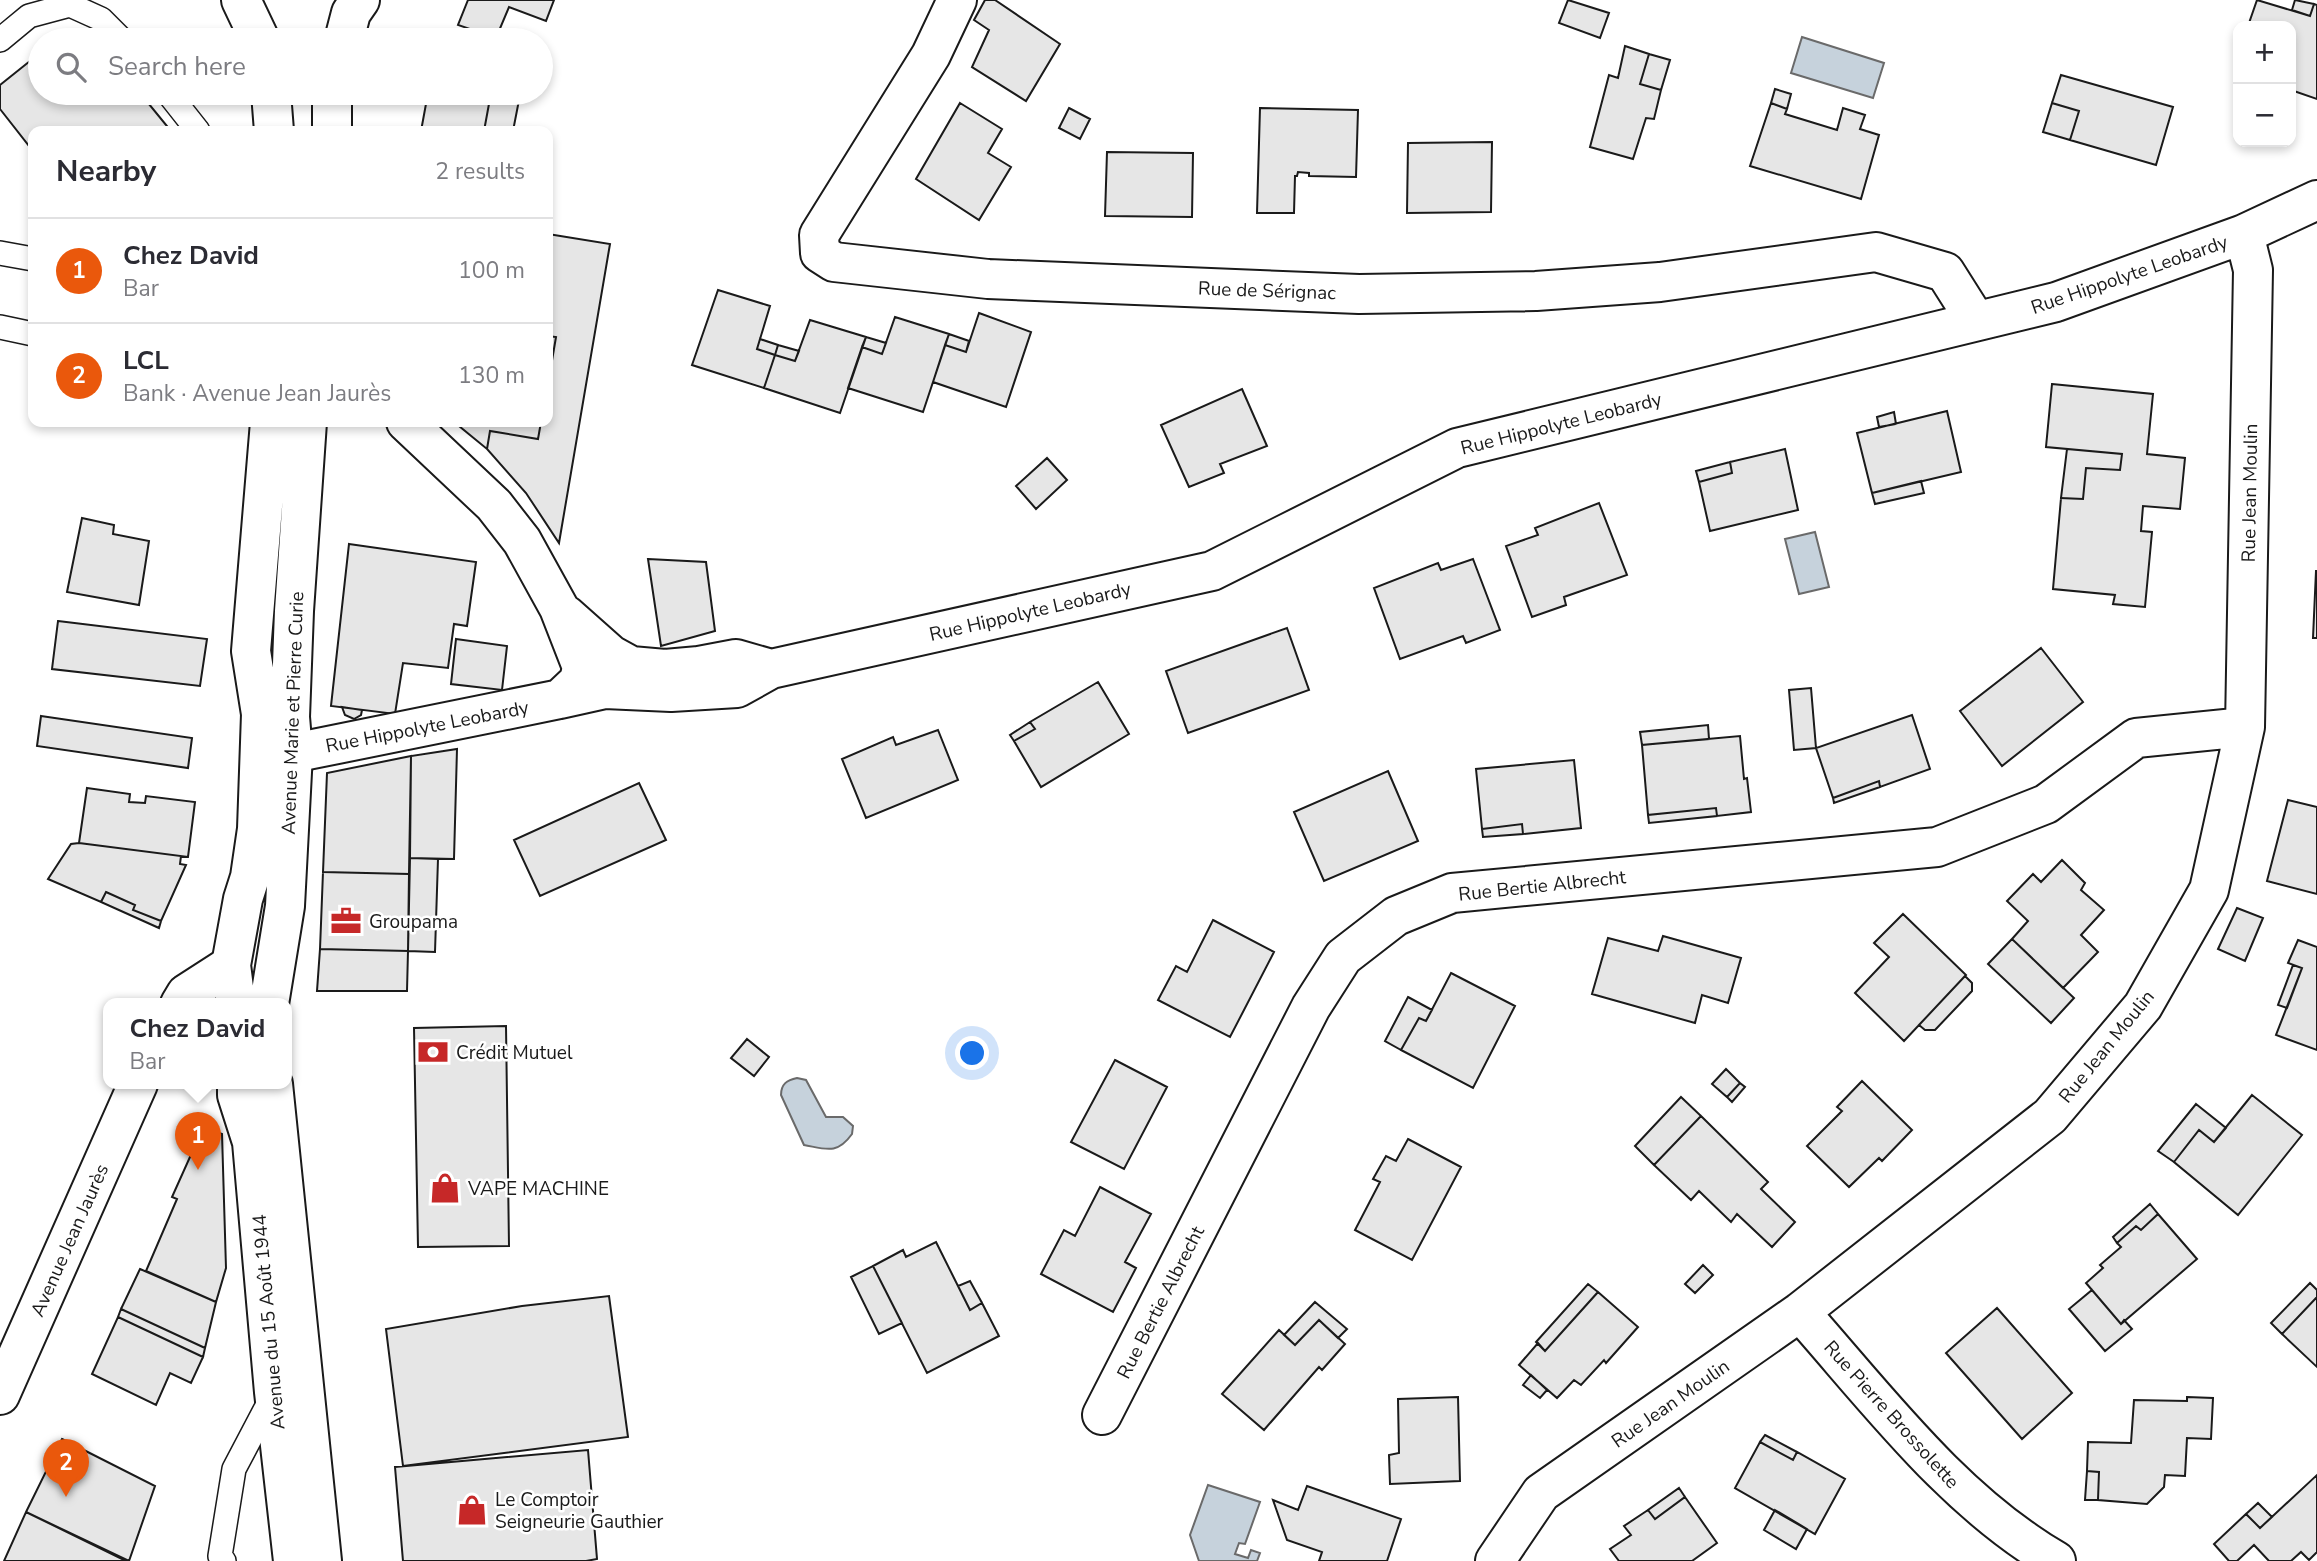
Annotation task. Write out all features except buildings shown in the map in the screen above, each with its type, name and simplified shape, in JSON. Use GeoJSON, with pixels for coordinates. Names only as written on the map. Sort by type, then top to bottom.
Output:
{"type":"FeatureCollection","features":[{"type":"Feature","properties":{"kind":"street"},"geometry":{"type":"LineString","coordinates":[[241,0],[254,28]]}},
{"type":"Feature","properties":{"kind":"street"},"geometry":{"type":"LineString","coordinates":[[347,28],[351,13],[360,0]]}},
{"type":"Feature","properties":{"kind":"street","name":"Rue de Sérignac"},"geometry":{"type":"LineString","coordinates":[[957,0],[932,55],[819,235],[820,253],[834,262],[988,279],[1359,294],[1536,291],[1660,282],[1876,252],[1945,272],[1976,321]]}},
{"type":"Feature","properties":{"kind":"street"},"geometry":{"type":"LineString","coordinates":[[272,105],[274,126]]}},
{"type":"Feature","properties":{"kind":"street"},"geometry":{"type":"LineString","coordinates":[[332,105],[332,126]]}},
{"type":"Feature","properties":{"kind":"street","name":"Rue Hippolyte Leobardy"},"geometry":{"type":"LineString","coordinates":[[293,753],[605,689],[671,692],[737,688],[771,669],[1212,570],[1457,448],[2056,302],[2244,234],[2317,200]]}},
{"type":"Feature","properties":{"kind":"street","name":"Rue Jean Moulin"},"geometry":{"type":"LineString","coordinates":[[1495,1561],[1541,1493],[1800,1312],[2050,1116],[2143,1006],[2209,890],[2245,727],[2253,270],[2244,234]]}},
{"type":"Feature","properties":{"kind":"street","name":"Avenue Marie et Pierre Curie"},"geometry":{"type":"LineString","coordinates":[[235,998],[231,965],[243,898],[250,877],[257,829],[261,715],[251,651],[270,427]]}},
{"type":"Feature","properties":{"kind":"street","name":"Avenue Marie et Pierre Curie"},"geometry":{"type":"LineString","coordinates":[[270,998],[285,906],[293,753],[290,716],[294,611],[307,427]]}},
{"type":"Feature","properties":{"kind":"street","name":"Rue Hippolyte Leobardy"},"geometry":{"type":"LineString","coordinates":[[411,427],[494,506],[522,541],[559,608],[582,667],[579,681],[560,699]]}},
{"type":"Feature","properties":{"kind":"street","name":"Rue Hippolyte Leobardy"},"geometry":{"type":"LineString","coordinates":[[559,608],[611,655],[631,666],[665,669],[736,659],[771,669]]}},
{"type":"Feature","properties":{"kind":"street","name":"Rue Bertie Albrecht"},"geometry":{"type":"LineString","coordinates":[[1102,1415],[1311,1007],[1343,957],[1396,916],[1452,893],[1937,847],[2046,804],[2136,738],[2245,727]]}},
{"type":"Feature","properties":{"kind":"street"},"geometry":{"type":"LineString","coordinates":[[184,998],[231,965]]}},
{"type":"Feature","properties":{"kind":"street","name":"Avenue Jean Jaurès"},"geometry":{"type":"LineString","coordinates":[[0,1395],[136,1089]]}},
{"type":"Feature","properties":{"kind":"street","name":"Avenue du 15 Août 1944"},"geometry":{"type":"LineString","coordinates":[[237,1089],[252,1142],[274,1392],[293,1561]]}},
{"type":"Feature","properties":{"kind":"street","name":"Avenue du 15 Août 1944"},"geometry":{"type":"LineString","coordinates":[[274,1089],[322,1561]]}},
{"type":"Feature","properties":{"kind":"street","name":"Rue Pierre Brossolette"},"geometry":{"type":"LineString","coordinates":[[1800,1312],[1951,1482],[2028,1545],[2056,1561]]}},
{"type":"Feature","properties":{"kind":"lane"},"geometry":{"type":"LineString","coordinates":[[0,40],[29,16],[70,5],[101,19],[110,28]]}},
{"type":"Feature","properties":{"kind":"lane"},"geometry":{"type":"LineString","coordinates":[[177,105],[194,126]]}},
{"type":"Feature","properties":{"kind":"lane"},"geometry":{"type":"LineString","coordinates":[[0,253],[28,258]]}},
{"type":"Feature","properties":{"kind":"lane"},"geometry":{"type":"LineString","coordinates":[[0,327],[28,333]]}},
{"type":"Feature","properties":{"kind":"lane"},"geometry":{"type":"LineString","coordinates":[[224,1561],[220,1556],[234,1469],[274,1392]]}},
{"type":"Feature","properties":{"kind":"shaded area"},"geometry":{"type":"Polygon","coordinates":[[[1802,37],[1884,63],[1873,98],[1791,73],[1802,37]]]}},
{"type":"Feature","properties":{"kind":"shaded area"},"geometry":{"type":"Polygon","coordinates":[[[1815,532],[1829,587],[1799,594],[1785,539],[1815,532]]]}},
{"type":"Feature","properties":{"kind":"shaded area"},"geometry":{"type":"Polygon","coordinates":[[[797,1078],[806,1080],[826,1117],[843,1117],[853,1126],[847,1141],[831,1149],[804,1145],[781,1095],[785,1083],[797,1078]]]}},
{"type":"Feature","properties":{"kind":"shaded area"},"geometry":{"type":"Polygon","coordinates":[[[1208,1485],[1260,1502],[1245,1544],[1239,1543],[1235,1554],[1248,1558],[1251,1550],[1260,1553],[1257,1561],[1199,1561],[1190,1535],[1208,1485]]]}},
{"type":"Feature","properties":{"kind":"place","name":"Groupama"},"geometry":{"type":"Point","coordinates":[346,921]}},
{"type":"Feature","properties":{"kind":"place","name":"Crédit Mutuel"},"geometry":{"type":"Point","coordinates":[433,1052]}},
{"type":"Feature","properties":{"kind":"place","name":"Chez David"},"geometry":{"type":"Point","coordinates":[198,1170]}},
{"type":"Feature","properties":{"kind":"place","name":"VAPE MACHINE"},"geometry":{"type":"Point","coordinates":[445,1188]}},
{"type":"Feature","properties":{"kind":"place","name":"LCL"},"geometry":{"type":"Point","coordinates":[66,1497]}},
{"type":"Feature","properties":{"kind":"place","name":"Le Comptoir Seigneurie Gauthier"},"geometry":{"type":"Point","coordinates":[472,1510]}}]}
